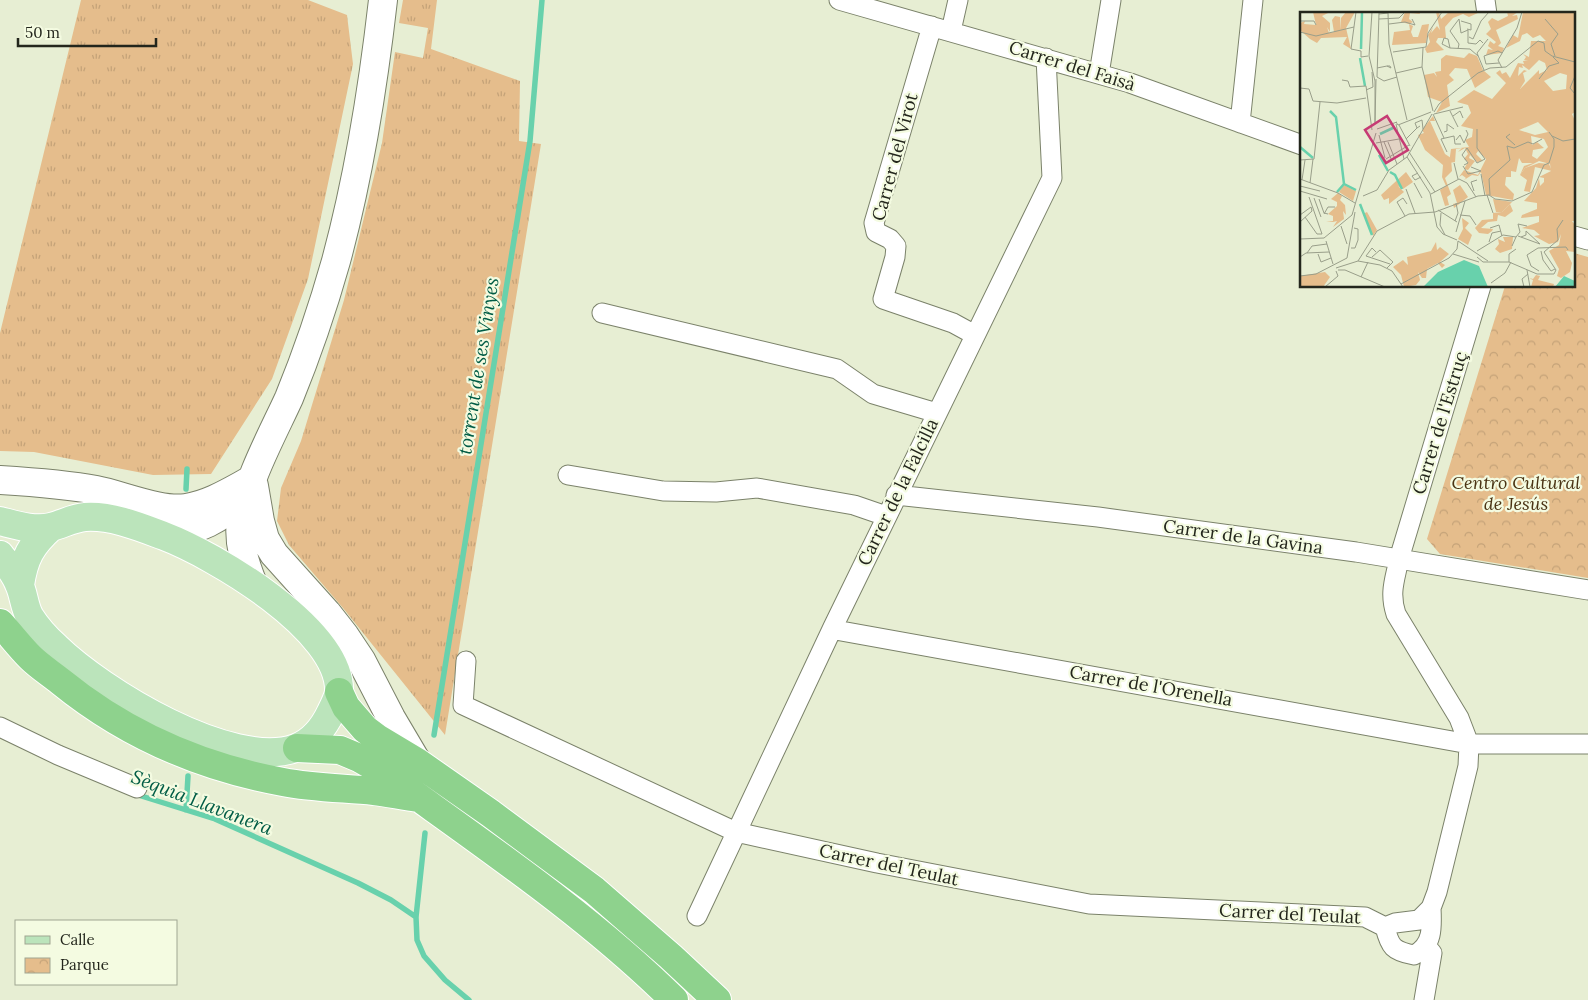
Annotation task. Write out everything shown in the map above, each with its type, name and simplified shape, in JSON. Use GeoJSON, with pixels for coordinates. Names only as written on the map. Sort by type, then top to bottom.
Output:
{"type":"FeatureCollection","features":[{"type":"Feature","properties":{"kind":"highway"},"geometry":{"type":"LineString","coordinates":[[0,623],[31,657],[76,694],[126,727],[176,751],[215,766],[285,783],[375,791],[419,798]]}},
{"type":"Feature","properties":{"kind":"highway"},"geometry":{"type":"LineString","coordinates":[[339,692],[346,707],[365,729],[417,762],[490,813],[594,890],[717,1000]]}},
{"type":"Feature","properties":{"kind":"highway"},"geometry":{"type":"LineString","coordinates":[[297,748],[340,750],[382,771],[576,914],[674,1000]]}},
{"type":"Feature","properties":{"kind":"main road"},"geometry":{"type":"LineString","coordinates":[[252,584],[240,541],[243,512],[253,479],[290,395],[336,262],[356,176],[371,93],[383,0]]}},
{"type":"Feature","properties":{"kind":"main road"},"geometry":{"type":"LineString","coordinates":[[0,480],[64,484],[97,490],[163,507],[184,508],[200,505],[217,498],[253,479]]}},
{"type":"Feature","properties":{"kind":"main road"},"geometry":{"type":"LineString","coordinates":[[166,536],[207,525],[222,516],[238,500],[253,479]]}},
{"type":"Feature","properties":{"kind":"main road"},"geometry":{"type":"LineString","coordinates":[[253,479],[265,539],[274,554],[345,636],[361,660],[391,718],[417,762]]}},
{"type":"Feature","properties":{"kind":"main road"},"geometry":{"type":"LineString","coordinates":[[0,555],[20,585],[29,615],[42,633],[56,647],[90,676],[140,708],[184,730],[256,752],[278,752],[297,748],[314,738],[326,722],[339,692],[336,674],[324,649],[293,614],[252,584],[209,557],[166,536],[102,518],[84,517],[65,521],[51,527],[38,539],[28,553],[22,568],[20,585]]}},
{"type":"Feature","properties":{"kind":"main road"},"geometry":{"type":"LineString","coordinates":[[0,521],[27,528],[51,527]]}},
{"type":"Feature","properties":{"kind":"street","name":"Carrer del Faisà"},"geometry":{"type":"LineString","coordinates":[[838,0],[1130,82],[1300,144]]}},
{"type":"Feature","properties":{"kind":"street"},"geometry":{"type":"LineString","coordinates":[[951,32],[958,0]]}},
{"type":"Feature","properties":{"kind":"street"},"geometry":{"type":"LineString","coordinates":[[1099,74],[1110,0]]}},
{"type":"Feature","properties":{"kind":"street"},"geometry":{"type":"LineString","coordinates":[[1240,122],[1253,0]]}},
{"type":"Feature","properties":{"kind":"street","name":"Carrer del Virot"},"geometry":{"type":"LineString","coordinates":[[932,26],[874,223],[876,232],[890,239],[896,246],[895,257],[883,299],[953,323],[975,335]]}},
{"type":"Feature","properties":{"kind":"street","name":"Carrer de la Falcilla"},"geometry":{"type":"LineString","coordinates":[[697,916],[832,627],[1052,178],[1046,58]]}},
{"type":"Feature","properties":{"kind":"street","name":"Carrer de l'Estruç"},"geometry":{"type":"LineString","coordinates":[[1399,559],[1480,288]]}},
{"type":"Feature","properties":{"kind":"street"},"geometry":{"type":"LineString","coordinates":[[602,313],[622,316],[837,369],[873,394],[936,413]]}},
{"type":"Feature","properties":{"kind":"street"},"geometry":{"type":"LineString","coordinates":[[568,475],[663,492],[716,492],[756,488],[854,505],[886,516]]}},
{"type":"Feature","properties":{"kind":"street","name":"Carrer de la Gavina"},"geometry":{"type":"LineString","coordinates":[[896,495],[1098,518],[1399,559],[1588,590]]}},
{"type":"Feature","properties":{"kind":"street"},"geometry":{"type":"LineString","coordinates":[[1399,559],[1391,600],[1396,614],[1459,718],[1470,744],[1468,766],[1431,908],[1432,929],[1426,946],[1421,952],[1414,955],[1396,950],[1390,944],[1385,927],[1419,920],[1431,908]]}},
{"type":"Feature","properties":{"kind":"street","name":"Carrer de l'Orenella"},"geometry":{"type":"LineString","coordinates":[[832,627],[841,631],[1470,744],[1588,744]]}},
{"type":"Feature","properties":{"kind":"street","name":"Carrer del Teulat"},"geometry":{"type":"LineString","coordinates":[[466,661],[463,705],[736,832],[878,863],[1089,904],[1365,917],[1385,927]]}},
{"type":"Feature","properties":{"kind":"street"},"geometry":{"type":"LineString","coordinates":[[0,727],[58,755],[137,788]]}},
{"type":"Feature","properties":{"kind":"street"},"geometry":{"type":"LineString","coordinates":[[1424,1000],[1432,953],[1426,946]]}},
{"type":"Feature","properties":{"kind":"green space"},"geometry":{"type":"Polygon","coordinates":[[[81,0],[308,0],[347,15],[353,64],[308,279],[272,379],[211,474],[153,475],[34,452],[0,451],[0,333],[81,0]]]}},
{"type":"Feature","properties":{"kind":"green space"},"geometry":{"type":"Polygon","coordinates":[[[403,0],[437,0],[431,49],[520,81],[519,141],[541,144],[445,735],[343,608],[289,545],[277,521],[281,488],[301,441],[344,300],[382,143],[395,52],[423,58],[428,28],[399,23],[403,0]]]}},
{"type":"Feature","properties":{"kind":"green space","name":"Centro Cultural de Jesús"},"geometry":{"type":"Polygon","coordinates":[[[1576,254],[1588,257],[1588,578],[1440,554],[1427,539],[1504,288],[1576,288],[1576,254]]]}},
{"type":"Feature","properties":{"kind":"waterway","name":"torrent de ses Vinyes"},"geometry":{"type":"LineString","coordinates":[[434,735],[530,141],[542,0]]}},
{"type":"Feature","properties":{"kind":"waterway"},"geometry":{"type":"LineString","coordinates":[[186,489],[187,469]]}},
{"type":"Feature","properties":{"kind":"waterway"},"geometry":{"type":"LineString","coordinates":[[186,810],[188,776]]}},
{"type":"Feature","properties":{"kind":"waterway","name":"Sèquia Llavanera"},"geometry":{"type":"LineString","coordinates":[[135,794],[215,819],[358,883],[391,900],[416,917]]}},
{"type":"Feature","properties":{"kind":"waterway","name":"torrent de ses Vinyes"},"geometry":{"type":"LineString","coordinates":[[425,833],[416,917],[417,940],[424,956],[445,980],[469,1000]]}}]}
